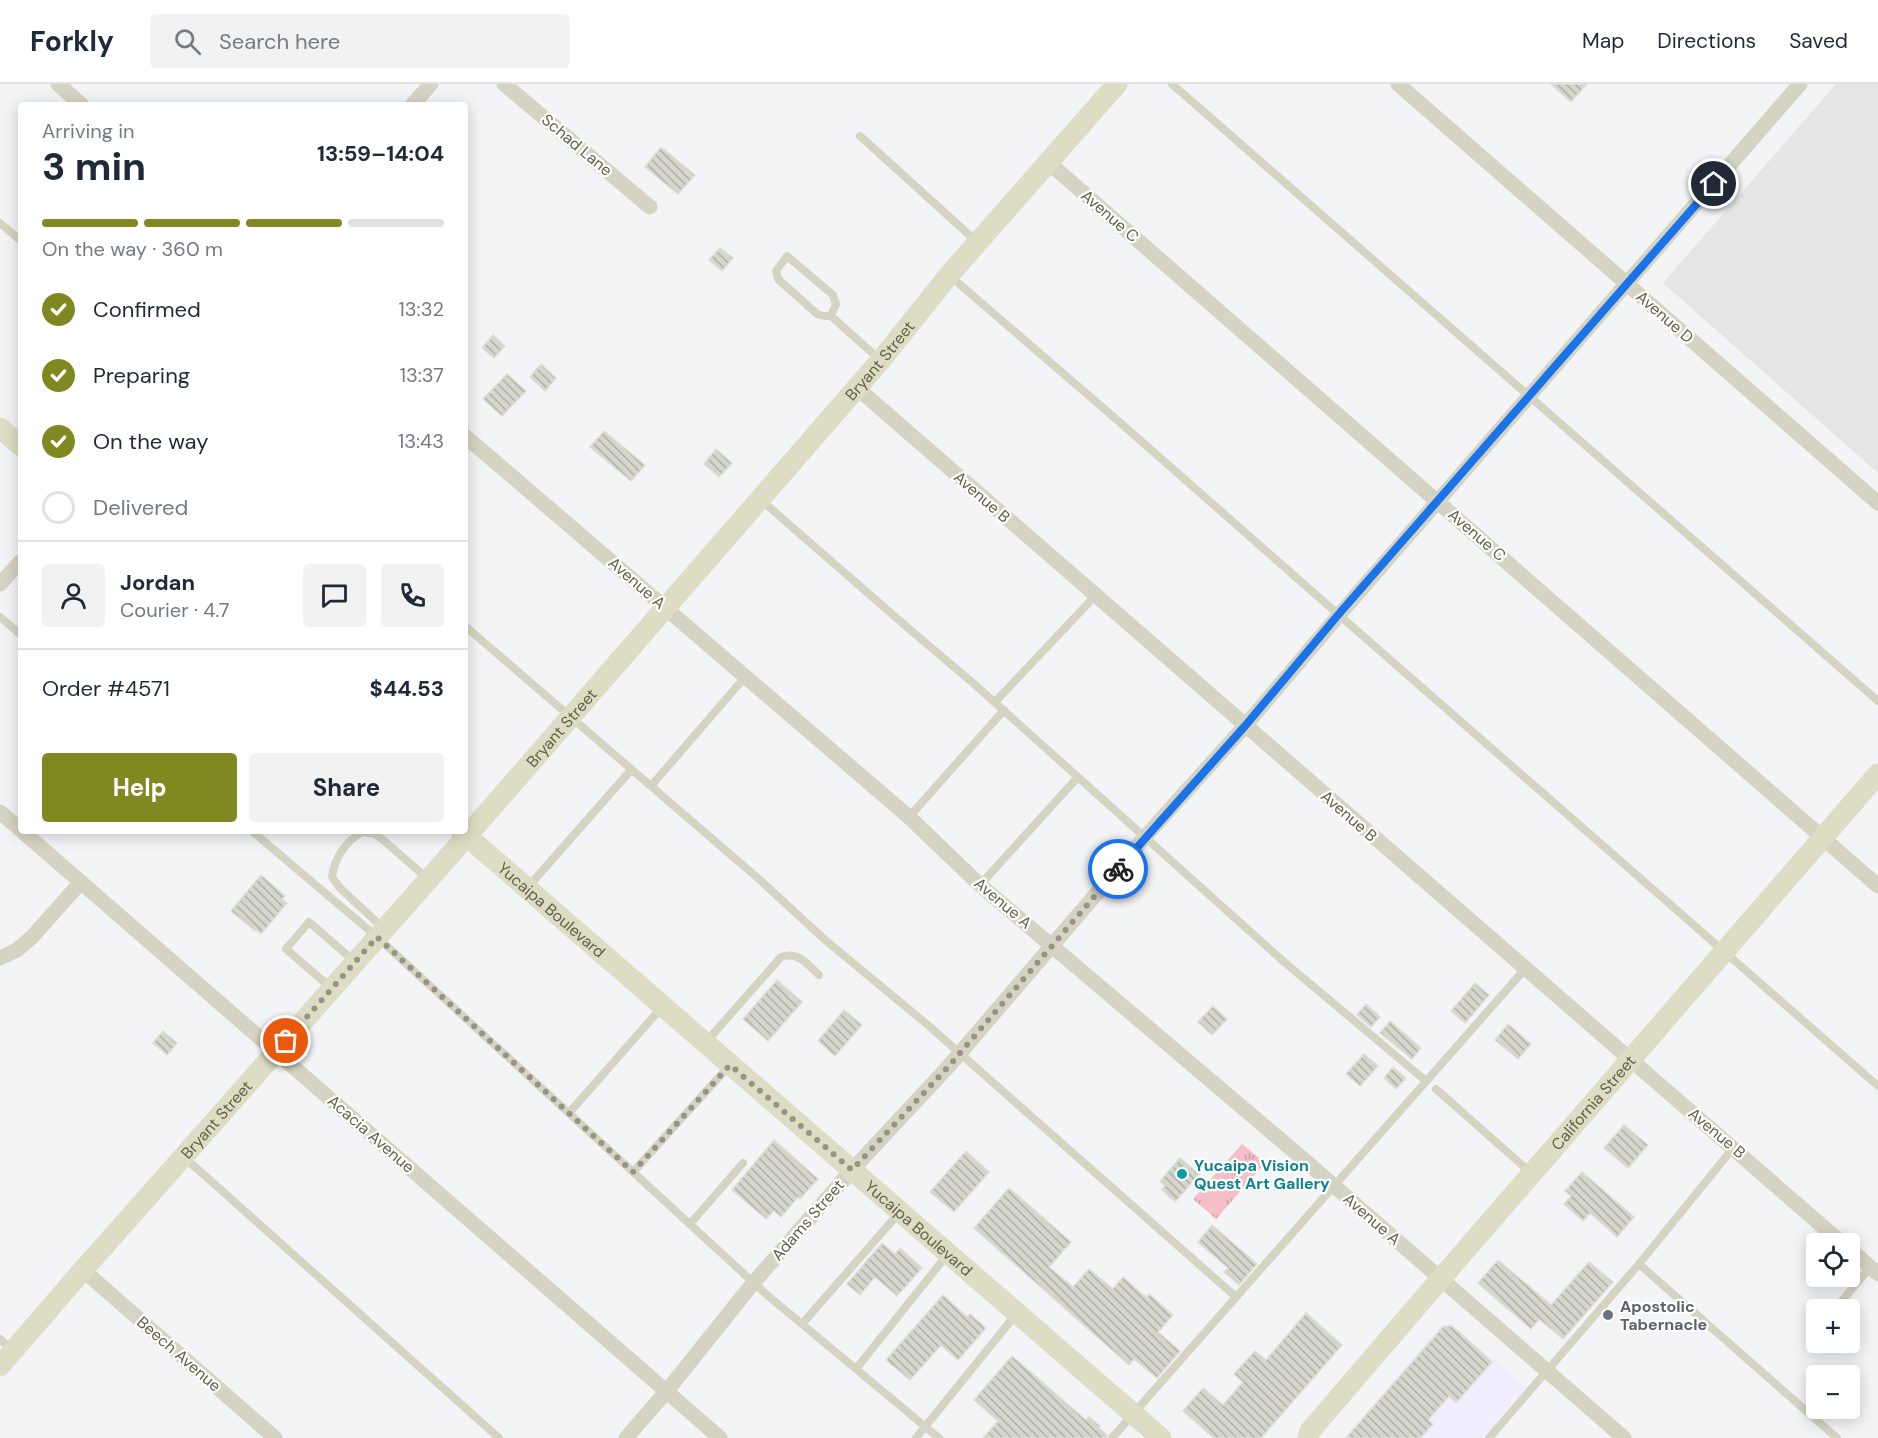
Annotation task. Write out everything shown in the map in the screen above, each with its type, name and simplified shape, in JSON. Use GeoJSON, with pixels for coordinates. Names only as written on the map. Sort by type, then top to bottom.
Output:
{"type":"FeatureCollection","features":[{"type":"Feature","properties":{"kind":"street"},"geometry":{"type":"LineString","coordinates":[[58,84],[79,102]]}},
{"type":"Feature","properties":{"kind":"street"},"geometry":{"type":"LineString","coordinates":[[415,102],[431,84]]}},
{"type":"Feature","properties":{"kind":"street","name":"Schad Lane"},"geometry":{"type":"LineString","coordinates":[[504,84],[650,207]]}},
{"type":"Feature","properties":{"kind":"street","name":"Bryant Street"},"geometry":{"type":"LineString","coordinates":[[468,829],[881,360],[977,242],[1117,84]]}},
{"type":"Feature","properties":{"kind":"street","name":"Avenue D"},"geometry":{"type":"LineString","coordinates":[[1398,84],[1878,503]]}},
{"type":"Feature","properties":{"kind":"street","name":"Adams Street"},"geometry":{"type":"LineString","coordinates":[[626,1438],[754,1282],[852,1170],[959,1054],[1800,84]]}},
{"type":"Feature","properties":{"kind":"street","name":"Avenue C"},"geometry":{"type":"LineString","coordinates":[[1048,162],[1878,886]]}},
{"type":"Feature","properties":{"kind":"street","name":"Avenue B"},"geometry":{"type":"LineString","coordinates":[[856,387],[1831,1233]]}},
{"type":"Feature","properties":{"kind":"street"},"geometry":{"type":"LineString","coordinates":[[0,428],[18,443]]}},
{"type":"Feature","properties":{"kind":"street","name":"Avenue A"},"geometry":{"type":"LineString","coordinates":[[468,439],[909,817],[980,885],[1334,1186],[1624,1438]]}},
{"type":"Feature","properties":{"kind":"street"},"geometry":{"type":"LineString","coordinates":[[0,584],[18,564]]}},
{"type":"Feature","properties":{"kind":"street","name":"California Street"},"geometry":{"type":"LineString","coordinates":[[1304,1436],[1878,774]]}},
{"type":"Feature","properties":{"kind":"street","name":"Acacia Avenue"},"geometry":{"type":"LineString","coordinates":[[0,812],[18,828]]}},
{"type":"Feature","properties":{"kind":"street","name":"Acacia Avenue"},"geometry":{"type":"LineString","coordinates":[[25,834],[720,1438]]}},
{"type":"Feature","properties":{"kind":"street","name":"Bryant Street"},"geometry":{"type":"LineString","coordinates":[[4,1352],[184,1157],[429,879],[463,834]]}},
{"type":"Feature","properties":{"kind":"street","name":"Yucaipa Boulevard"},"geometry":{"type":"LineString","coordinates":[[465,834],[1158,1437]]}},
{"type":"Feature","properties":{"kind":"street"},"geometry":{"type":"LineString","coordinates":[[0,958],[17,950],[33,937],[81,882]]}},
{"type":"Feature","properties":{"kind":"street"},"geometry":{"type":"LineString","coordinates":[[1860,1258],[1874,1271]]}},
{"type":"Feature","properties":{"kind":"street","name":"Beech Avenue"},"geometry":{"type":"LineString","coordinates":[[82,1270],[275,1438]]}},
{"type":"Feature","properties":{"kind":"lane"},"geometry":{"type":"LineString","coordinates":[[1172,84],[1878,701]]}},
{"type":"Feature","properties":{"kind":"lane"},"geometry":{"type":"LineString","coordinates":[[860,136],[977,242]]}},
{"type":"Feature","properties":{"kind":"lane"},"geometry":{"type":"LineString","coordinates":[[0,222],[18,238]]}},
{"type":"Feature","properties":{"kind":"lane"},"geometry":{"type":"LineString","coordinates":[[831,316],[836,304],[833,295],[787,256],[776,271],[778,279],[817,314],[831,316],[881,360]]}},
{"type":"Feature","properties":{"kind":"lane"},"geometry":{"type":"LineString","coordinates":[[949,275],[1725,950],[1878,1086]]}},
{"type":"Feature","properties":{"kind":"lane"},"geometry":{"type":"LineString","coordinates":[[759,499],[995,702],[1283,961],[1426,1081]]}},
{"type":"Feature","properties":{"kind":"lane"},"geometry":{"type":"LineString","coordinates":[[995,702],[1096,595]]}},
{"type":"Feature","properties":{"kind":"lane"},"geometry":{"type":"LineString","coordinates":[[0,617],[18,632]]}},
{"type":"Feature","properties":{"kind":"lane"},"geometry":{"type":"LineString","coordinates":[[468,629],[760,880],[824,939],[929,1026],[1236,1297]]}},
{"type":"Feature","properties":{"kind":"lane"},"geometry":{"type":"LineString","coordinates":[[651,786],[745,677]]}},
{"type":"Feature","properties":{"kind":"lane"},"geometry":{"type":"LineString","coordinates":[[909,817],[1004,710]]}},
{"type":"Feature","properties":{"kind":"lane"},"geometry":{"type":"LineString","coordinates":[[527,888],[631,770]]}},
{"type":"Feature","properties":{"kind":"lane"},"geometry":{"type":"LineString","coordinates":[[980,885],[1078,777]]}},
{"type":"Feature","properties":{"kind":"lane"},"geometry":{"type":"LineString","coordinates":[[256,834],[381,933]]}},
{"type":"Feature","properties":{"kind":"lane"},"geometry":{"type":"LineString","coordinates":[[360,834],[349,842],[335,862],[332,877],[381,933],[569,1113],[754,1282],[939,1438]]}},
{"type":"Feature","properties":{"kind":"lane"},"geometry":{"type":"LineString","coordinates":[[375,834],[429,879]]}},
{"type":"Feature","properties":{"kind":"lane"},"geometry":{"type":"LineString","coordinates":[[332,989],[286,949],[309,922],[355,962]]}},
{"type":"Feature","properties":{"kind":"lane"},"geometry":{"type":"LineString","coordinates":[[705,1044],[781,957],[796,955],[819,975]]}},
{"type":"Feature","properties":{"kind":"lane"},"geometry":{"type":"LineString","coordinates":[[1112,1438],[1525,969]]}},
{"type":"Feature","properties":{"kind":"lane"},"geometry":{"type":"LineString","coordinates":[[569,1113],[663,1006]]}},
{"type":"Feature","properties":{"kind":"lane"},"geometry":{"type":"LineString","coordinates":[[633,1172],[730,1065]]}},
{"type":"Feature","properties":{"kind":"lane"},"geometry":{"type":"LineString","coordinates":[[1436,1089],[1531,1173]]}},
{"type":"Feature","properties":{"kind":"lane"},"geometry":{"type":"LineString","coordinates":[[1489,1438],[1639,1264],[1734,1147]]}},
{"type":"Feature","properties":{"kind":"lane"},"geometry":{"type":"LineString","coordinates":[[184,1157],[499,1438]]}},
{"type":"Feature","properties":{"kind":"lane"},"geometry":{"type":"LineString","coordinates":[[690,1224],[743,1163]]}},
{"type":"Feature","properties":{"kind":"lane"},"geometry":{"type":"LineString","coordinates":[[802,1324],[900,1212]]}},
{"type":"Feature","properties":{"kind":"lane"},"geometry":{"type":"LineString","coordinates":[[856,1369],[948,1254]]}},
{"type":"Feature","properties":{"kind":"lane"},"geometry":{"type":"LineString","coordinates":[[1639,1264],[1838,1438]]}},
{"type":"Feature","properties":{"kind":"lane"},"geometry":{"type":"LineString","coordinates":[[1845,1299],[1874,1271]]}},
{"type":"Feature","properties":{"kind":"lane"},"geometry":{"type":"LineString","coordinates":[[916,1438],[1017,1313]]}},
{"type":"Feature","properties":{"kind":"shaded area"},"geometry":{"type":"Polygon","coordinates":[[[1836,84],[1878,84],[1878,473],[1663,283],[1836,84]]]}},
{"type":"Feature","properties":{"kind":"shaded area"},"geometry":{"type":"Polygon","coordinates":[[[1452,1324],[1525,1388],[1482,1438],[1344,1438],[1442,1325],[1452,1324]]]}},
{"type":"Feature","properties":{"kind":"green space"},"geometry":{"type":"Polygon","coordinates":[[[1242,1144],[1265,1163],[1216,1219],[1193,1199],[1242,1144]]]}},
{"type":"Feature","properties":{"kind":"building"},"geometry":{"type":"Polygon","coordinates":[[[1551,84],[1587,84],[1571,102],[1551,84]]]}},
{"type":"Feature","properties":{"kind":"building"},"geometry":{"type":"Polygon","coordinates":[[[661,147],[695,175],[678,194],[645,167],[661,147]]]}},
{"type":"Feature","properties":{"kind":"building"},"geometry":{"type":"Polygon","coordinates":[[[720,248],[733,258],[722,271],[709,260],[720,248]]]}},
{"type":"Feature","properties":{"kind":"building"},"geometry":{"type":"Polygon","coordinates":[[[493,335],[505,346],[494,358],[482,348],[493,335]]]}},
{"type":"Feature","properties":{"kind":"building"},"geometry":{"type":"Polygon","coordinates":[[[541,364],[556,378],[545,391],[530,377],[541,364]]]}},
{"type":"Feature","properties":{"kind":"building"},"geometry":{"type":"Polygon","coordinates":[[[507,374],[526,391],[502,416],[483,399],[507,374]]]}},
{"type":"Feature","properties":{"kind":"building"},"geometry":{"type":"Polygon","coordinates":[[[604,431],[645,465],[631,481],[590,447],[604,431]]]}},
{"type":"Feature","properties":{"kind":"building"},"geometry":{"type":"Polygon","coordinates":[[[716,449],[732,463],[719,477],[704,464],[716,449]]]}},
{"type":"Feature","properties":{"kind":"building"},"geometry":{"type":"Polygon","coordinates":[[[261,875],[285,896],[282,899],[287,903],[261,934],[231,911],[261,875]]]}},
{"type":"Feature","properties":{"kind":"building"},"geometry":{"type":"Polygon","coordinates":[[[777,980],[802,1002],[768,1041],[743,1019],[777,980]]]}},
{"type":"Feature","properties":{"kind":"building"},"geometry":{"type":"Polygon","coordinates":[[[1475,983],[1489,995],[1465,1023],[1451,1011],[1475,983]]]}},
{"type":"Feature","properties":{"kind":"building"},"geometry":{"type":"Polygon","coordinates":[[[1366,1004],[1380,1017],[1371,1027],[1357,1015],[1366,1004]]]}},
{"type":"Feature","properties":{"kind":"building"},"geometry":{"type":"Polygon","coordinates":[[[1213,1006],[1227,1019],[1212,1035],[1198,1022],[1213,1006]]]}},
{"type":"Feature","properties":{"kind":"building"},"geometry":{"type":"Polygon","coordinates":[[[844,1010],[862,1025],[835,1056],[818,1041],[844,1010]]]}},
{"type":"Feature","properties":{"kind":"building"},"geometry":{"type":"Polygon","coordinates":[[[1390,1021],[1421,1048],[1412,1059],[1380,1033],[1390,1021]]]}},
{"type":"Feature","properties":{"kind":"building"},"geometry":{"type":"Polygon","coordinates":[[[1508,1024],[1531,1044],[1518,1059],[1495,1040],[1508,1024]]]}},
{"type":"Feature","properties":{"kind":"building"},"geometry":{"type":"Polygon","coordinates":[[[163,1031],[177,1043],[167,1055],[153,1043],[163,1031]]]}},
{"type":"Feature","properties":{"kind":"building"},"geometry":{"type":"Polygon","coordinates":[[[1364,1054],[1378,1066],[1360,1086],[1346,1074],[1364,1054]]]}},
{"type":"Feature","properties":{"kind":"building"},"geometry":{"type":"Polygon","coordinates":[[[1393,1067],[1406,1078],[1396,1089],[1384,1078],[1393,1067]]]}},
{"type":"Feature","properties":{"kind":"building"},"geometry":{"type":"Polygon","coordinates":[[[1624,1125],[1648,1145],[1628,1168],[1604,1148],[1624,1125]]]}},
{"type":"Feature","properties":{"kind":"building"},"geometry":{"type":"Polygon","coordinates":[[[774,1140],[818,1179],[781,1217],[774,1211],[766,1219],[732,1190],[774,1140]]]}},
{"type":"Feature","properties":{"kind":"building"},"geometry":{"type":"Polygon","coordinates":[[[966,1151],[989,1172],[954,1212],[930,1192],[966,1151]]]}},
{"type":"Feature","properties":{"kind":"building","name":"Yucaipa Vision Quest Art Gallery"},"geometry":{"type":"Polygon","coordinates":[[[1180,1158],[1199,1174],[1175,1202],[1162,1190],[1165,1186],[1160,1181],[1180,1158]]]}},
{"type":"Feature","properties":{"kind":"building"},"geometry":{"type":"Polygon","coordinates":[[[1582,1172],[1634,1217],[1617,1237],[1590,1213],[1583,1221],[1564,1204],[1571,1196],[1565,1191],[1582,1172]]]}},
{"type":"Feature","properties":{"kind":"building"},"geometry":{"type":"Polygon","coordinates":[[[1009,1188],[1071,1242],[1049,1267],[1073,1287],[1089,1269],[1113,1289],[1123,1277],[1147,1298],[1149,1294],[1173,1315],[1158,1332],[1180,1351],[1157,1378],[1134,1359],[1129,1365],[974,1228],[1009,1188]]]}},
{"type":"Feature","properties":{"kind":"building"},"geometry":{"type":"Polygon","coordinates":[[[1212,1225],[1257,1264],[1239,1285],[1224,1272],[1228,1268],[1198,1242],[1212,1225]]]}},
{"type":"Feature","properties":{"kind":"building"},"geometry":{"type":"Polygon","coordinates":[[[882,1243],[895,1254],[900,1248],[922,1268],[897,1296],[875,1277],[860,1295],[847,1284],[882,1243]]]}},
{"type":"Feature","properties":{"kind":"building"},"geometry":{"type":"Polygon","coordinates":[[[1498,1260],[1551,1305],[1589,1262],[1613,1282],[1563,1339],[1539,1319],[1531,1329],[1478,1283],[1498,1260]]]}},
{"type":"Feature","properties":{"kind":"building"},"geometry":{"type":"Polygon","coordinates":[[[943,1295],[967,1317],[970,1314],[986,1328],[958,1360],[941,1345],[910,1380],[886,1360],[943,1295]]]}},
{"type":"Feature","properties":{"kind":"building"},"geometry":{"type":"Polygon","coordinates":[[[1306,1313],[1342,1345],[1261,1438],[1214,1438],[1183,1411],[1203,1388],[1223,1405],[1243,1382],[1234,1374],[1255,1351],[1266,1360],[1306,1313]]]}},
{"type":"Feature","properties":{"kind":"building"},"geometry":{"type":"Polygon","coordinates":[[[1452,1326],[1492,1362],[1456,1403],[1449,1396],[1428,1420],[1433,1424],[1420,1438],[1346,1438],[1443,1327],[1452,1326]]]}},
{"type":"Feature","properties":{"kind":"building"},"geometry":{"type":"Polygon","coordinates":[[[1012,1356],[1086,1420],[1089,1417],[1100,1426],[1099,1428],[1107,1435],[1106,1438],[983,1438],[998,1421],[974,1400],[1012,1356]]]}},
{"type":"Feature","properties":{"kind":"way so far"},"geometry":{"type":"LineString","coordinates":[[286,1041],[377,937],[633,1172],[730,1065],[852,1170],[948,1067],[1118,869]]}},
{"type":"Feature","properties":{"kind":"place","name":"Yucaipa Vision Quest Art Gallery"},"geometry":{"type":"Point","coordinates":[1182,1174]}},
{"type":"Feature","properties":{"kind":"place","name":"Apostolic Tabernacle"},"geometry":{"type":"Point","coordinates":[1608,1315]}},
{"type":"Feature","properties":{"kind":"route"},"geometry":{"type":"LineString","coordinates":[[1118,869],[1245,726],[1338,615],[1714,184]]}}]}
